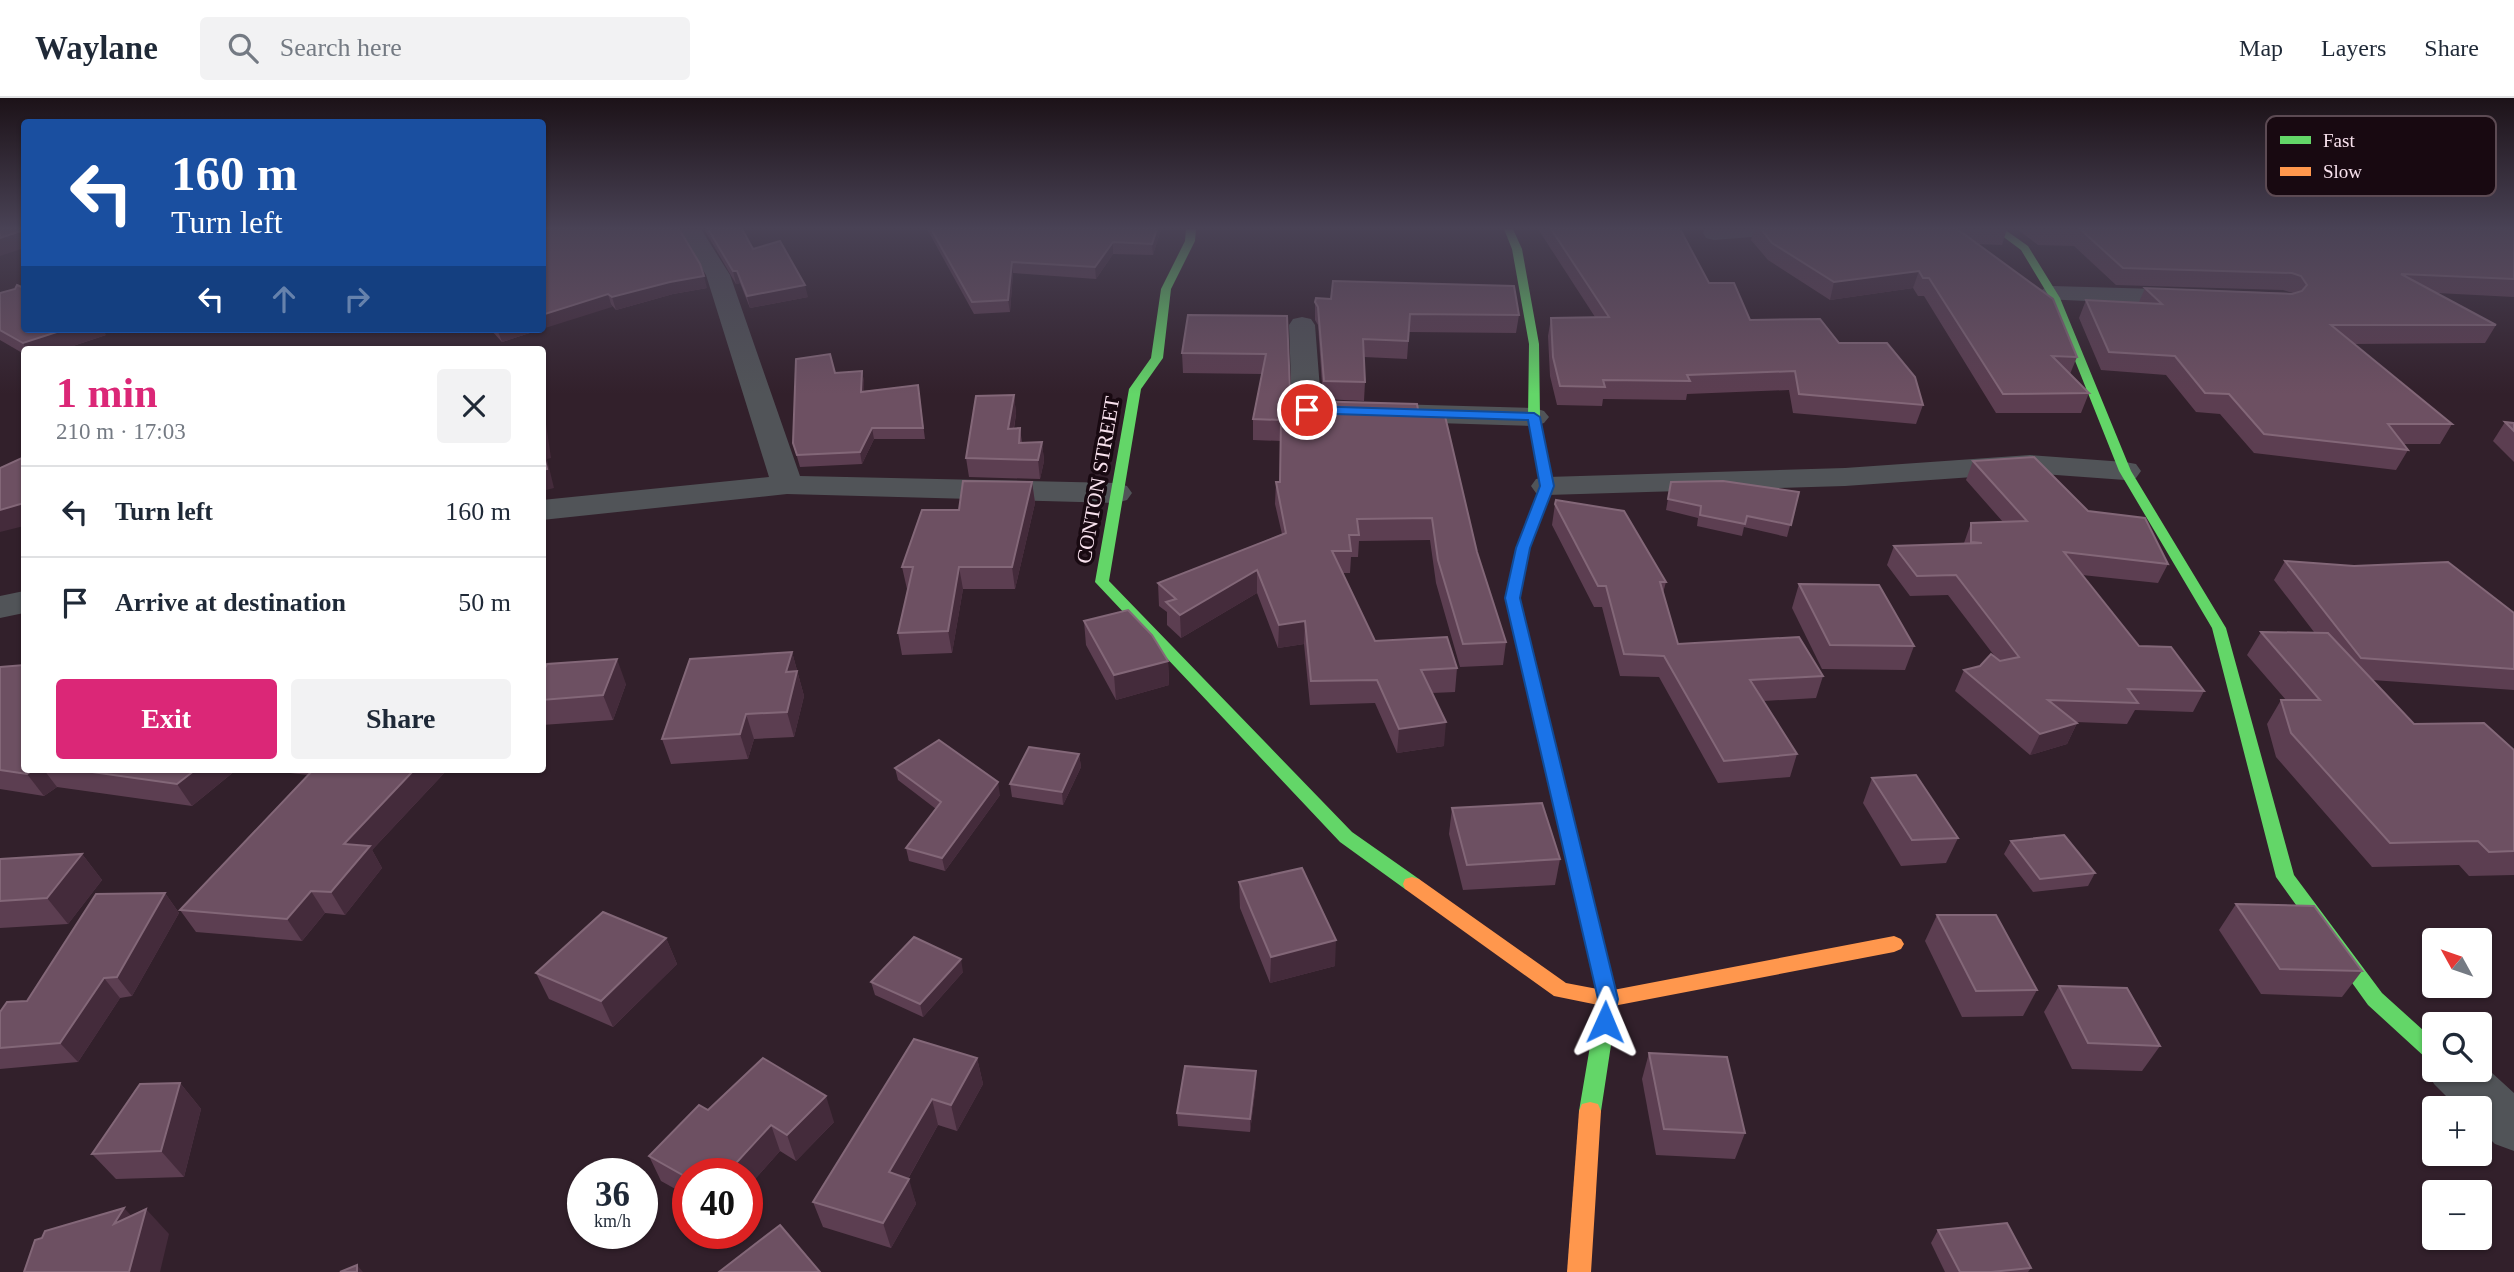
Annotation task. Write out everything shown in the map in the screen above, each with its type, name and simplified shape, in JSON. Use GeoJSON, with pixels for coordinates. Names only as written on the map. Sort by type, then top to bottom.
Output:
{"type":"FeatureCollection","features":[{"type":"Feature","properties":{"kind":"street"},"geometry":{"type":"LineString","coordinates":[[721,284],[787,485]]}},
{"type":"Feature","properties":{"kind":"street","name":"CONTON STREET"},"geometry":{"type":"LineString","coordinates":[[1169,284],[1157,358],[1135,389],[1101,582],[1346,837],[1561,990],[1608,999]]}},
{"type":"Feature","properties":{"kind":"street"},"geometry":{"type":"LineString","coordinates":[[1523,284],[1534,344],[1534,417],[1547,486],[1523,548],[1512,598],[1608,999],[1590,1111],[1579,1272]]}},
{"type":"Feature","properties":{"kind":"street"},"geometry":{"type":"LineString","coordinates":[[2046,284],[2125,471],[2219,628],[2285,877],[2375,999],[2422,1042]]}},
{"type":"Feature","properties":{"kind":"street"},"geometry":{"type":"LineString","coordinates":[[2052,294],[2215,299]]}},
{"type":"Feature","properties":{"kind":"street"},"geometry":{"type":"LineString","coordinates":[[1302,326],[1307,410],[1534,417]]}},
{"type":"Feature","properties":{"kind":"street"},"geometry":{"type":"LineString","coordinates":[[1547,486],[1845,477],[2030,464],[2125,471]]}},
{"type":"Feature","properties":{"kind":"street"},"geometry":{"type":"LineString","coordinates":[[546,510],[787,485],[1116,493]]}},
{"type":"Feature","properties":{"kind":"street"},"geometry":{"type":"LineString","coordinates":[[0,607],[21,603]]}},
{"type":"Feature","properties":{"kind":"street"},"geometry":{"type":"LineString","coordinates":[[1608,999],[1894,944]]}},
{"type":"Feature","properties":{"kind":"street"},"geometry":{"type":"LineString","coordinates":[[2466,1082],[2514,1127]]}},
{"type":"Feature","properties":{"kind":"building"},"geometry":{"type":"Polygon","coordinates":[[[546,284],[663,284],[612,297],[608,294],[546,314],[546,284]]]}},
{"type":"Feature","properties":{"kind":"building"},"geometry":{"type":"Polygon","coordinates":[[[742,284],[805,285],[747,296],[742,284]]]}},
{"type":"Feature","properties":{"kind":"building"},"geometry":{"type":"Polygon","coordinates":[[[962,284],[1010,284],[1008,300],[972,302],[962,284]]]}},
{"type":"Feature","properties":{"kind":"building"},"geometry":{"type":"Polygon","coordinates":[[[1333,284],[1514,286],[1519,315],[1410,314],[1408,341],[1363,339],[1365,382],[1324,381],[1318,307],[1315,302],[1316,298],[1331,299],[1333,284]]]}},
{"type":"Feature","properties":{"kind":"building"},"geometry":{"type":"Polygon","coordinates":[[[1587,284],[1734,284],[1750,320],[1820,319],[1839,343],[1887,343],[1915,377],[1923,405],[1799,394],[1795,371],[1687,375],[1690,381],[1603,380],[1605,387],[1560,386],[1553,357],[1551,318],[1609,317],[1587,284]]]}},
{"type":"Feature","properties":{"kind":"building"},"geometry":{"type":"Polygon","coordinates":[[[1933,284],[2032,284],[2053,299],[2077,357],[2052,356],[2089,393],[2003,394],[1933,284]]]}},
{"type":"Feature","properties":{"kind":"building"},"geometry":{"type":"Polygon","coordinates":[[[2419,284],[2496,325],[2331,325],[2452,424],[2388,424],[2408,450],[2264,434],[2229,394],[2205,393],[2175,356],[2109,352],[2086,300],[2162,304],[2145,288],[2292,294],[2302,291],[2307,285],[2419,284]]]}},
{"type":"Feature","properties":{"kind":"building"},"geometry":{"type":"Polygon","coordinates":[[[17,285],[21,287],[21,333],[54,333],[23,343],[0,330],[0,293],[15,289],[17,285]]]}},
{"type":"Feature","properties":{"kind":"building"},"geometry":{"type":"Polygon","coordinates":[[[1188,315],[1287,316],[1290,390],[1297,398],[1307,401],[1417,404],[1419,415],[1445,416],[1477,552],[1506,642],[1463,644],[1438,560],[1432,518],[1357,519],[1359,535],[1349,535],[1351,551],[1332,551],[1375,641],[1447,637],[1457,668],[1421,670],[1446,722],[1399,729],[1377,680],[1311,681],[1305,621],[1279,625],[1257,570],[1180,615],[1166,602],[1176,599],[1158,583],[1286,533],[1276,482],[1280,482],[1281,420],[1253,419],[1266,354],[1182,353],[1188,315]]]}},
{"type":"Feature","properties":{"kind":"building"},"geometry":{"type":"Polygon","coordinates":[[[830,354],[835,373],[862,371],[861,392],[918,385],[923,428],[872,428],[860,452],[797,455],[793,443],[796,359],[830,354]]]}},
{"type":"Feature","properties":{"kind":"building"},"geometry":{"type":"Polygon","coordinates":[[[1014,395],[1008,429],[1020,428],[1019,443],[1042,442],[1038,460],[966,458],[976,396],[1014,395]]]}},
{"type":"Feature","properties":{"kind":"building"},"geometry":{"type":"Polygon","coordinates":[[[2505,422],[2514,423],[2514,431],[2505,422]]]}},
{"type":"Feature","properties":{"kind":"building"},"geometry":{"type":"Polygon","coordinates":[[[2034,457],[2088,511],[2145,518],[2168,564],[2064,552],[2139,646],[2171,647],[2204,691],[2128,689],[2138,703],[2048,700],[2077,723],[2040,734],[1964,670],[1980,666],[1991,654],[2000,661],[2019,657],[1956,575],[1917,576],[1894,546],[1982,543],[1971,542],[1971,523],[2027,521],[1973,461],[2034,457]]]}},
{"type":"Feature","properties":{"kind":"building"},"geometry":{"type":"Polygon","coordinates":[[[21,458],[21,504],[0,510],[0,468],[21,458]]]}},
{"type":"Feature","properties":{"kind":"building"},"geometry":{"type":"Polygon","coordinates":[[[963,481],[1032,482],[1012,567],[959,567],[948,631],[898,633],[913,567],[902,567],[922,510],[959,510],[963,481]]]}},
{"type":"Feature","properties":{"kind":"building"},"geometry":{"type":"Polygon","coordinates":[[[1723,481],[1799,492],[1791,525],[1747,516],[1745,524],[1700,515],[1701,506],[1668,499],[1671,482],[1723,481]]]}},
{"type":"Feature","properties":{"kind":"building"},"geometry":{"type":"Polygon","coordinates":[[[1556,500],[1624,511],[1666,582],[1660,582],[1678,644],[1799,637],[1823,676],[1750,680],[1797,754],[1724,761],[1664,656],[1624,654],[1606,586],[1598,586],[1555,504],[1556,500]]]}},
{"type":"Feature","properties":{"kind":"building"},"geometry":{"type":"Polygon","coordinates":[[[2285,561],[2354,566],[2448,562],[2514,613],[2514,669],[2361,658],[2285,561]]]}},
{"type":"Feature","properties":{"kind":"building"},"geometry":{"type":"Polygon","coordinates":[[[1799,584],[1879,585],[1914,646],[1830,645],[1799,584]]]}},
{"type":"Feature","properties":{"kind":"building"},"geometry":{"type":"Polygon","coordinates":[[[1128,610],[1152,635],[1168,661],[1114,675],[1084,621],[1128,610]]]}},
{"type":"Feature","properties":{"kind":"building"},"geometry":{"type":"Polygon","coordinates":[[[2261,632],[2328,633],[2414,724],[2484,723],[2514,750],[2514,851],[2489,852],[2478,841],[2390,843],[2291,733],[2281,700],[2320,700],[2261,632]]]}},
{"type":"Feature","properties":{"kind":"building"},"geometry":{"type":"Polygon","coordinates":[[[792,652],[786,672],[797,671],[787,712],[746,714],[740,734],[662,739],[690,659],[792,652]]]}},
{"type":"Feature","properties":{"kind":"building"},"geometry":{"type":"Polygon","coordinates":[[[617,659],[603,695],[546,700],[547,664],[617,659]]]}},
{"type":"Feature","properties":{"kind":"building"},"geometry":{"type":"Polygon","coordinates":[[[21,665],[21,773],[27,774],[0,770],[0,667],[21,665]]]}},
{"type":"Feature","properties":{"kind":"building"},"geometry":{"type":"Polygon","coordinates":[[[939,740],[998,782],[942,858],[906,848],[941,802],[895,768],[939,740]]]}},
{"type":"Feature","properties":{"kind":"building"},"geometry":{"type":"Polygon","coordinates":[[[1029,747],[1079,754],[1062,792],[1010,784],[1029,747]]]}},
{"type":"Feature","properties":{"kind":"building"},"geometry":{"type":"Polygon","coordinates":[[[99,773],[191,773],[177,784],[99,773]]]}},
{"type":"Feature","properties":{"kind":"building"},"geometry":{"type":"Polygon","coordinates":[[[310,773],[411,773],[344,844],[370,846],[331,892],[311,891],[287,919],[180,910],[310,773]]]}},
{"type":"Feature","properties":{"kind":"building"},"geometry":{"type":"Polygon","coordinates":[[[1916,775],[1958,838],[1912,840],[1872,778],[1916,775]]]}},
{"type":"Feature","properties":{"kind":"building"},"geometry":{"type":"Polygon","coordinates":[[[1542,803],[1560,859],[1467,865],[1452,808],[1542,803]]]}},
{"type":"Feature","properties":{"kind":"building"},"geometry":{"type":"Polygon","coordinates":[[[2064,835],[2095,873],[2040,879],[2011,841],[2064,835]]]}},
{"type":"Feature","properties":{"kind":"building"},"geometry":{"type":"Polygon","coordinates":[[[82,854],[47,898],[0,901],[0,859],[82,854]]]}},
{"type":"Feature","properties":{"kind":"building"},"geometry":{"type":"Polygon","coordinates":[[[1302,868],[1336,940],[1271,957],[1239,882],[1302,868]]]}},
{"type":"Feature","properties":{"kind":"building"},"geometry":{"type":"Polygon","coordinates":[[[165,893],[117,977],[104,978],[60,1043],[0,1048],[0,1012],[7,1002],[27,1001],[96,894],[165,893]]]}},
{"type":"Feature","properties":{"kind":"building"},"geometry":{"type":"Polygon","coordinates":[[[2236,904],[2314,906],[2362,971],[2280,969],[2236,904]]]}},
{"type":"Feature","properties":{"kind":"building"},"geometry":{"type":"Polygon","coordinates":[[[603,912],[666,938],[601,1001],[536,973],[603,912]]]}},
{"type":"Feature","properties":{"kind":"building"},"geometry":{"type":"Polygon","coordinates":[[[1937,915],[1996,915],[2037,990],[1976,991],[1937,915]]]}},
{"type":"Feature","properties":{"kind":"building"},"geometry":{"type":"Polygon","coordinates":[[[914,937],[961,959],[920,1004],[871,982],[914,937]]]}},
{"type":"Feature","properties":{"kind":"building"},"geometry":{"type":"Polygon","coordinates":[[[2059,986],[2127,988],[2160,1046],[2088,1043],[2059,986]]]}},
{"type":"Feature","properties":{"kind":"building"},"geometry":{"type":"Polygon","coordinates":[[[914,1039],[977,1058],[951,1105],[932,1099],[889,1172],[909,1179],[883,1223],[813,1202],[914,1039]]]}},
{"type":"Feature","properties":{"kind":"building"},"geometry":{"type":"Polygon","coordinates":[[[1649,1053],[1727,1057],[1745,1133],[1664,1129],[1649,1053]]]}},
{"type":"Feature","properties":{"kind":"building"},"geometry":{"type":"Polygon","coordinates":[[[763,1058],[826,1096],[787,1135],[771,1125],[741,1158],[672,1158],[672,1169],[658,1161],[658,1158],[649,1156],[699,1105],[708,1110],[763,1058]]]}},
{"type":"Feature","properties":{"kind":"building"},"geometry":{"type":"Polygon","coordinates":[[[1185,1066],[1256,1071],[1250,1119],[1177,1113],[1185,1066]]]}},
{"type":"Feature","properties":{"kind":"building"},"geometry":{"type":"Polygon","coordinates":[[[180,1083],[161,1151],[92,1154],[140,1084],[180,1083]]]}},
{"type":"Feature","properties":{"kind":"building"},"geometry":{"type":"Polygon","coordinates":[[[124,1208],[114,1224],[146,1209],[129,1272],[24,1272],[35,1240],[42,1238],[45,1231],[124,1208]]]}},
{"type":"Feature","properties":{"kind":"building"},"geometry":{"type":"Polygon","coordinates":[[[2007,1223],[2031,1268],[1960,1272],[1938,1230],[2007,1223]]]}},
{"type":"Feature","properties":{"kind":"building"},"geometry":{"type":"Polygon","coordinates":[[[780,1225],[820,1272],[719,1272],[749,1249],[763,1249],[763,1238],[780,1225]]]}},
{"type":"Feature","properties":{"kind":"building"},"geometry":{"type":"Polygon","coordinates":[[[357,1265],[357,1272],[340,1272],[357,1265]]]}},
{"type":"Feature","properties":{"kind":"traffic: fast"},"geometry":{"type":"LineString","coordinates":[[1169,284],[1157,358],[1135,389],[1102,582],[1346,837],[1412,884]]}},
{"type":"Feature","properties":{"kind":"traffic: fast"},"geometry":{"type":"LineString","coordinates":[[1523,284],[1534,344],[1534,417],[1547,486],[1523,548],[1512,598],[1608,999],[1590,1111]]}},
{"type":"Feature","properties":{"kind":"traffic: fast"},"geometry":{"type":"LineString","coordinates":[[2046,284],[2055,298],[2125,471],[2219,628],[2285,877],[2375,999],[2422,1042]]}},
{"type":"Feature","properties":{"kind":"traffic: slow"},"geometry":{"type":"LineString","coordinates":[[1412,884],[1561,990],[1608,999],[1894,944]]}},
{"type":"Feature","properties":{"kind":"traffic: slow"},"geometry":{"type":"LineString","coordinates":[[1579,1272],[1590,1111]]}},
{"type":"Feature","properties":{"kind":"route"},"geometry":{"type":"LineString","coordinates":[[1307,410],[1534,417],[1547,486],[1523,548],[1512,598],[1608,999],[1605,1022]]}}]}
